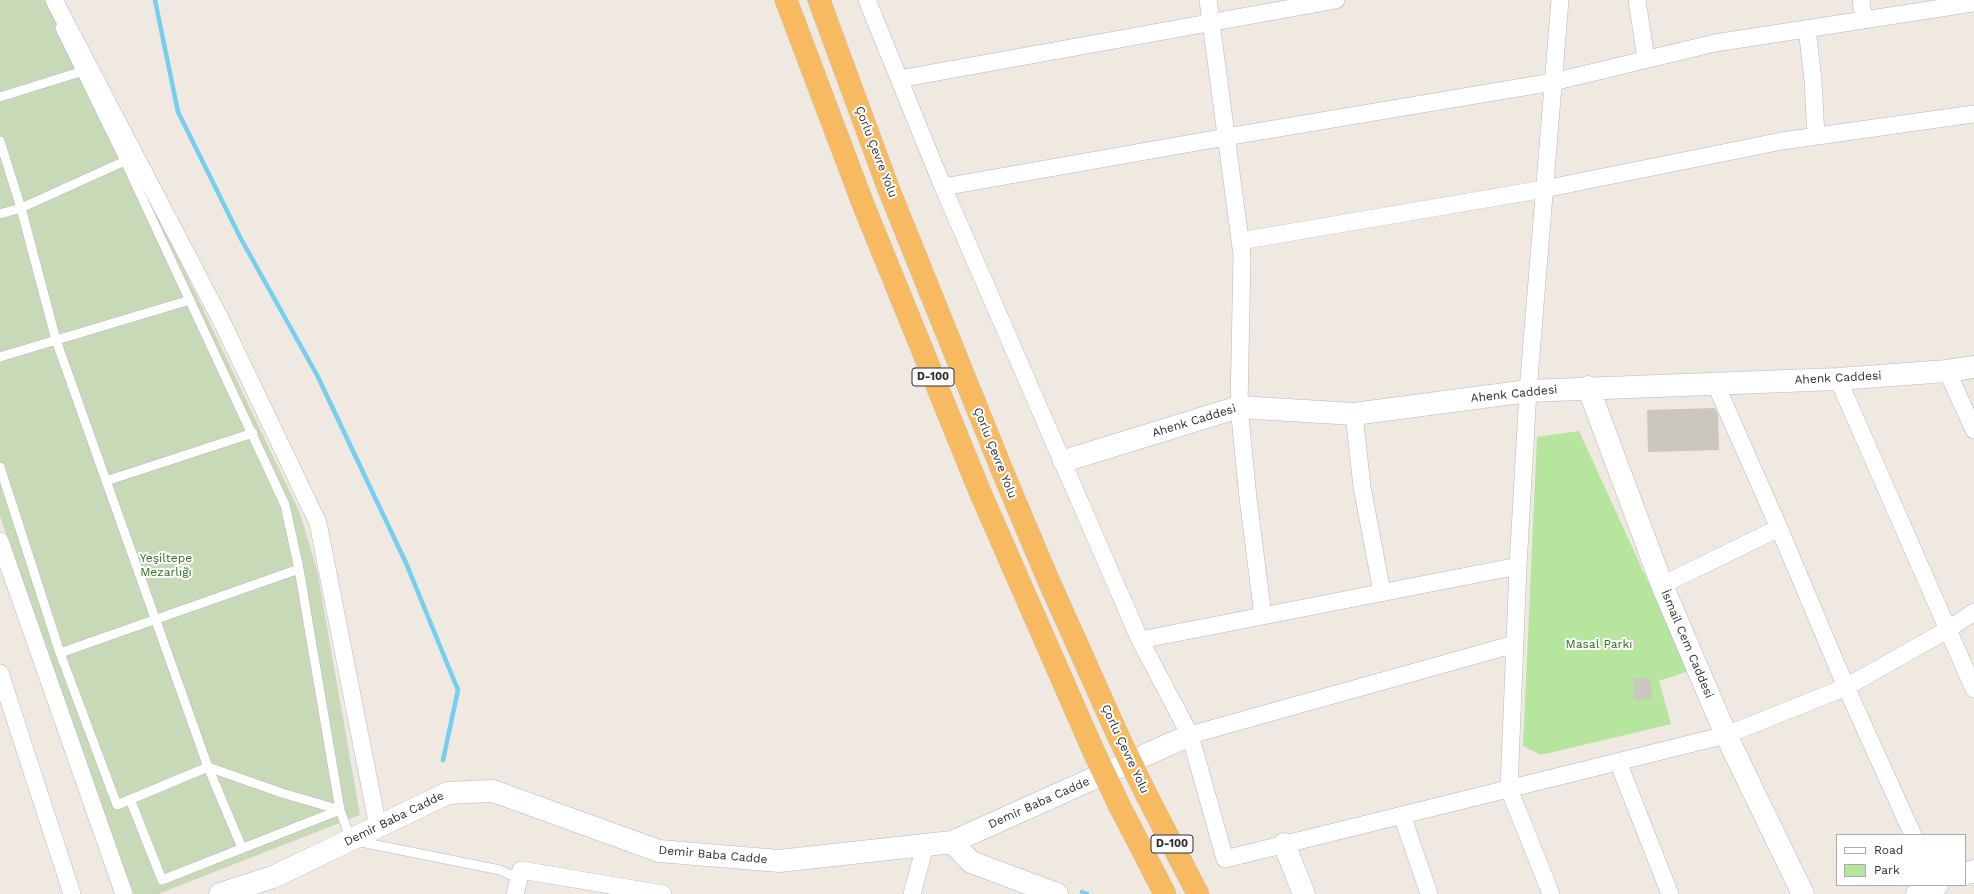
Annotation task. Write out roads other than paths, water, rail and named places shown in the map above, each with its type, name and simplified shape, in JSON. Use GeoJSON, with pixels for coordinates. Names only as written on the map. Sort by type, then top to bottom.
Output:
{"type":"FeatureCollection","features":[{"type":"Feature","properties":{"kind":"highway","name":"D-100"},"geometry":{"type":"LineString","coordinates":[[786,0],[866,211],[980,492],[1093,750],[1120,807],[1165,894]]}},
{"type":"Feature","properties":{"kind":"highway","name":"Çorlu Çevre Yolu"},"geometry":{"type":"LineString","coordinates":[[819,0],[889,190],[1004,475],[1047,577],[1119,738],[1146,794],[1198,894]]}},
{"type":"Feature","properties":{"kind":"street"},"geometry":{"type":"LineString","coordinates":[[54,0],[222,322],[318,523],[378,827]]}},
{"type":"Feature","properties":{"kind":"street"},"geometry":{"type":"LineString","coordinates":[[867,0],[943,187],[1064,461],[1140,640],[1190,735],[1225,859],[1726,735],[1846,687],[1947,630],[1974,612]]}},
{"type":"Feature","properties":{"kind":"street"},"geometry":{"type":"LineString","coordinates":[[1208,0],[1242,255],[1239,407],[1248,498],[1263,616]]}},
{"type":"Feature","properties":{"kind":"street"},"geometry":{"type":"LineString","coordinates":[[899,79],[1336,0]]}},
{"type":"Feature","properties":{"kind":"street"},"geometry":{"type":"LineString","coordinates":[[1551,894],[1509,789],[1518,566],[1528,390],[1560,0]]}},
{"type":"Feature","properties":{"kind":"street"},"geometry":{"type":"LineString","coordinates":[[1637,0],[1646,60]]}},
{"type":"Feature","properties":{"kind":"street"},"geometry":{"type":"LineString","coordinates":[[1861,0],[1864,20]]}},
{"type":"Feature","properties":{"kind":"street"},"geometry":{"type":"LineString","coordinates":[[943,187],[1226,137],[1553,82],[1715,43],[1974,3]]}},
{"type":"Feature","properties":{"kind":"street"},"geometry":{"type":"LineString","coordinates":[[1806,29],[1813,80],[1816,136]]}},
{"type":"Feature","properties":{"kind":"street"},"geometry":{"type":"LineString","coordinates":[[1240,241],[1544,189],[1774,142],[1974,114]]}},
{"type":"Feature","properties":{"kind":"street","name":"Ahenk Caddesi"},"geometry":{"type":"LineString","coordinates":[[1064,461],[1239,407],[1354,414],[1528,390],[1838,379],[1947,372],[1974,368]]}},
{"type":"Feature","properties":{"kind":"street"},"geometry":{"type":"LineString","coordinates":[[1947,372],[1974,430]]}},
{"type":"Feature","properties":{"kind":"street"},"geometry":{"type":"LineString","coordinates":[[1838,379],[1974,689]]}},
{"type":"Feature","properties":{"kind":"street"},"geometry":{"type":"LineString","coordinates":[[1715,383],[1779,528],[1846,687],[1913,834]]}},
{"type":"Feature","properties":{"kind":"street","name":"İsmail Cem Caddesi"},"geometry":{"type":"LineString","coordinates":[[1588,387],[1662,585],[1726,735],[1803,894]]}},
{"type":"Feature","properties":{"kind":"street"},"geometry":{"type":"LineString","coordinates":[[1354,414],[1362,487],[1382,592]]}},
{"type":"Feature","properties":{"kind":"street"},"geometry":{"type":"LineString","coordinates":[[1662,585],[1779,528]]}},
{"type":"Feature","properties":{"kind":"street"},"geometry":{"type":"LineString","coordinates":[[0,541],[124,894]]}},
{"type":"Feature","properties":{"kind":"street"},"geometry":{"type":"LineString","coordinates":[[1140,640],[1518,566]]}},
{"type":"Feature","properties":{"kind":"street"},"geometry":{"type":"LineString","coordinates":[[1190,735],[1515,644]]}},
{"type":"Feature","properties":{"kind":"street"},"geometry":{"type":"LineString","coordinates":[[0,672],[72,894]]}},
{"type":"Feature","properties":{"kind":"street","name":"Demir Baba Cadde"},"geometry":{"type":"LineString","coordinates":[[220,894],[272,877],[448,793],[493,791],[659,851],[779,861],[952,842],[1190,735]]}},
{"type":"Feature","properties":{"kind":"street"},"geometry":{"type":"LineString","coordinates":[[1618,762],[1670,894]]}},
{"type":"Feature","properties":{"kind":"street"},"geometry":{"type":"LineString","coordinates":[[1402,815],[1429,894]]}},
{"type":"Feature","properties":{"kind":"street"},"geometry":{"type":"LineString","coordinates":[[952,842],[971,862],[1057,894]]}},
{"type":"Feature","properties":{"kind":"street"},"geometry":{"type":"LineString","coordinates":[[1284,844],[1304,894]]}},
{"type":"Feature","properties":{"kind":"street"},"geometry":{"type":"LineString","coordinates":[[912,894],[925,846]]}},
{"type":"Feature","properties":{"kind":"street"},"geometry":{"type":"LineString","coordinates":[[516,894],[521,870],[663,894]]}},
{"type":"Feature","properties":{"kind":"street"},"geometry":{"type":"LineString","coordinates":[[1918,894],[1934,886]]}},
{"type":"Feature","properties":{"kind":"lane"},"geometry":{"type":"LineString","coordinates":[[47,0],[80,72],[125,161],[253,433],[285,505],[299,569],[340,810],[351,840],[500,870],[510,875],[521,870]]}},
{"type":"Feature","properties":{"kind":"lane"},"geometry":{"type":"LineString","coordinates":[[0,97],[80,72]]}},
{"type":"Feature","properties":{"kind":"lane"},"geometry":{"type":"LineString","coordinates":[[0,141],[21,208],[56,340],[208,767],[242,848]]}},
{"type":"Feature","properties":{"kind":"lane"},"geometry":{"type":"LineString","coordinates":[[0,214],[21,208],[125,161]]}},
{"type":"Feature","properties":{"kind":"lane"},"geometry":{"type":"LineString","coordinates":[[0,357],[190,300]]}},
{"type":"Feature","properties":{"kind":"lane"},"geometry":{"type":"LineString","coordinates":[[106,481],[253,433]]}},
{"type":"Feature","properties":{"kind":"lane"},"geometry":{"type":"LineString","coordinates":[[0,467],[60,653],[117,805],[208,767],[282,793],[340,810]]}},
{"type":"Feature","properties":{"kind":"lane"},"geometry":{"type":"LineString","coordinates":[[60,653],[299,569]]}},
{"type":"Feature","properties":{"kind":"lane"},"geometry":{"type":"LineString","coordinates":[[130,799],[162,880],[340,810]]}},
{"type":"Feature","properties":{"kind":"waterway"},"geometry":{"type":"LineString","coordinates":[[155,0],[178,112],[241,239],[317,375],[406,563],[458,690],[443,760]]}},
{"type":"Feature","properties":{"kind":"waterway"},"geometry":{"type":"LineString","coordinates":[[1082,892],[1087,894]]}},
{"type":"Feature","properties":{"kind":"park label","name":"Yeşiltepe Mezarlığı"},"geometry":{"type":"Point","coordinates":[166,565]}},
{"type":"Feature","properties":{"kind":"park label","name":"Masal Parkı"},"geometry":{"type":"Point","coordinates":[1599,644]}}]}
